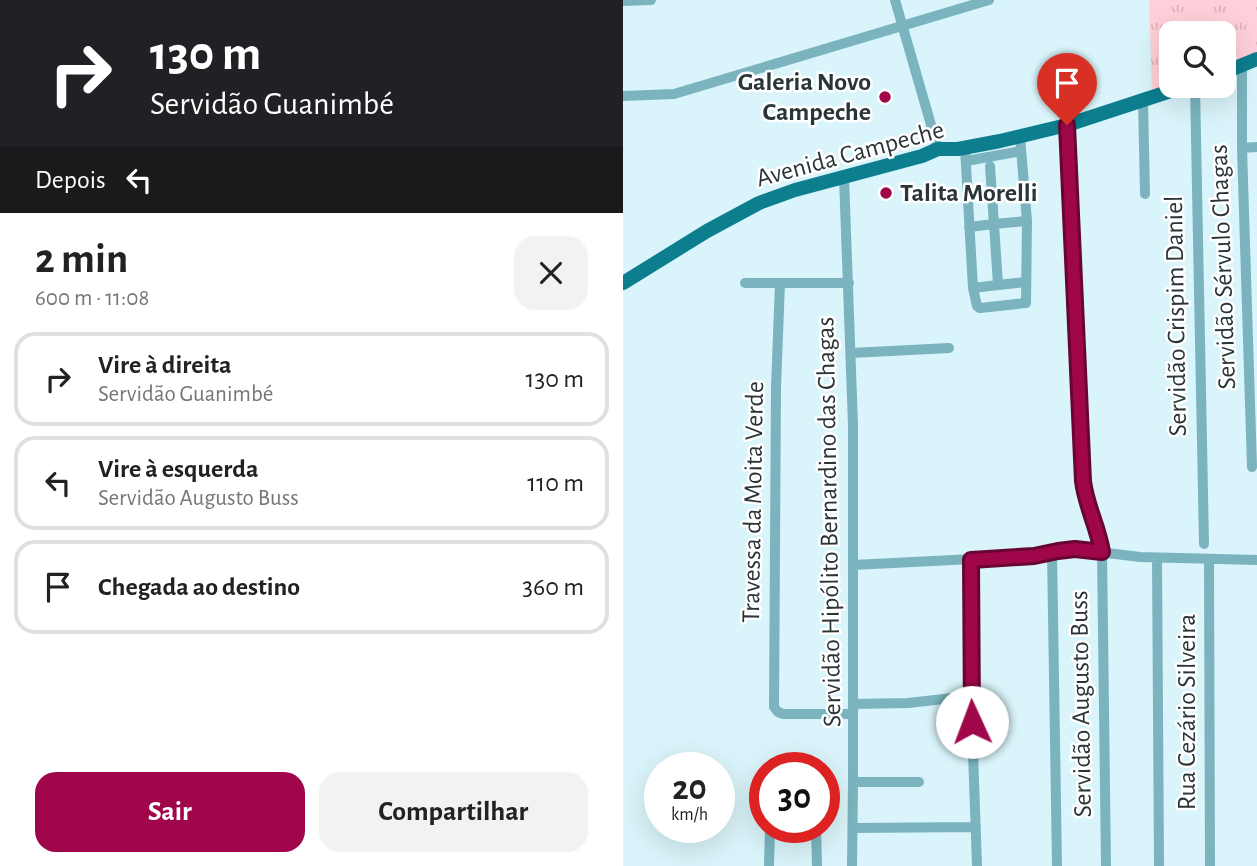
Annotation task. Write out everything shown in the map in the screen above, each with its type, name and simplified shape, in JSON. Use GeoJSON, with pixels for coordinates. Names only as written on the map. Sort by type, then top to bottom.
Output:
{"type":"FeatureCollection","features":[{"type":"Feature","properties":{"kind":"main road"},"geometry":{"type":"LineString","coordinates":[[1236,68],[1257,59]]}},
{"type":"Feature","properties":{"kind":"main road","name":"Avenida Campeche"},"geometry":{"type":"LineString","coordinates":[[627,277],[748,208],[795,190],[922,156],[938,149],[963,152],[1020,144],[1067,125],[1159,95]]}},
{"type":"Feature","properties":{"kind":"street"},"geometry":{"type":"LineString","coordinates":[[623,1],[650,0]]}},
{"type":"Feature","properties":{"kind":"street"},"geometry":{"type":"LineString","coordinates":[[895,0],[938,149]]}},
{"type":"Feature","properties":{"kind":"street"},"geometry":{"type":"LineString","coordinates":[[623,96],[674,94],[989,0]]}},
{"type":"Feature","properties":{"kind":"street","name":"Servidão Sérvulo Chagas"},"geometry":{"type":"LineString","coordinates":[[1242,65],[1252,467]]}},
{"type":"Feature","properties":{"kind":"street","name":"Servidão Crispim Daniel"},"geometry":{"type":"LineString","coordinates":[[1195,98],[1204,544]]}},
{"type":"Feature","properties":{"kind":"street"},"geometry":{"type":"LineString","coordinates":[[1143,101],[1145,194]]}},
{"type":"Feature","properties":{"kind":"street","name":"Servidão Augusto Buss"},"geometry":{"type":"LineString","coordinates":[[1067,125],[1083,481],[1102,552],[1106,866]]}},
{"type":"Feature","properties":{"kind":"street"},"geometry":{"type":"LineString","coordinates":[[963,152],[973,288],[977,306],[980,308],[1026,303],[1027,221],[1020,144]]}},
{"type":"Feature","properties":{"kind":"street"},"geometry":{"type":"LineString","coordinates":[[1242,148],[1257,147]]}},
{"type":"Feature","properties":{"kind":"street"},"geometry":{"type":"LineString","coordinates":[[963,152],[965,263]]}},
{"type":"Feature","properties":{"kind":"street"},"geometry":{"type":"LineString","coordinates":[[990,166],[998,285]]}},
{"type":"Feature","properties":{"kind":"street","name":"Servidão Hipólito Bernardino das Chagas"},"geometry":{"type":"LineString","coordinates":[[844,177],[853,425],[852,866]]}},
{"type":"Feature","properties":{"kind":"street"},"geometry":{"type":"LineString","coordinates":[[969,227],[1027,221]]}},
{"type":"Feature","properties":{"kind":"street"},"geometry":{"type":"LineString","coordinates":[[973,288],[1026,282]]}},
{"type":"Feature","properties":{"kind":"street"},"geometry":{"type":"LineString","coordinates":[[745,283],[849,283]]}},
{"type":"Feature","properties":{"kind":"street","name":"Travessa da Moita Verde"},"geometry":{"type":"LineString","coordinates":[[780,283],[776,387],[774,706],[783,714],[971,696]]}},
{"type":"Feature","properties":{"kind":"street"},"geometry":{"type":"LineString","coordinates":[[851,353],[949,348]]}},
{"type":"Feature","properties":{"kind":"street"},"geometry":{"type":"LineString","coordinates":[[853,565],[1034,556],[1075,549],[1157,558],[1257,560]]}},
{"type":"Feature","properties":{"kind":"street"},"geometry":{"type":"LineString","coordinates":[[1052,552],[1057,866]]}},
{"type":"Feature","properties":{"kind":"street"},"geometry":{"type":"LineString","coordinates":[[1157,558],[1159,866]]}},
{"type":"Feature","properties":{"kind":"street","name":"Rua Cezário Silveira"},"geometry":{"type":"LineString","coordinates":[[1209,559],[1210,866]]}},
{"type":"Feature","properties":{"kind":"street"},"geometry":{"type":"LineString","coordinates":[[971,560],[971,696],[977,866]]}},
{"type":"Feature","properties":{"kind":"street"},"geometry":{"type":"LineString","coordinates":[[853,782],[919,782]]}},
{"type":"Feature","properties":{"kind":"street"},"geometry":{"type":"LineString","coordinates":[[853,828],[976,827]]}},
{"type":"Feature","properties":{"kind":"street"},"geometry":{"type":"LineString","coordinates":[[769,866],[770,843]]}},
{"type":"Feature","properties":{"kind":"street"},"geometry":{"type":"LineString","coordinates":[[816,843],[817,866]]}},
{"type":"Feature","properties":{"kind":"green space"},"geometry":{"type":"Polygon","coordinates":[[[1149,0],[1257,0],[1257,53],[1236,62],[1236,21],[1159,21],[1159,89],[1152,91],[1149,0]]]}},
{"type":"Feature","properties":{"kind":"place","name":"Galeria Novo Campeche"},"geometry":{"type":"Point","coordinates":[885,97]}},
{"type":"Feature","properties":{"kind":"place","name":"Talita Morelli"},"geometry":{"type":"Point","coordinates":[886,193]}},
{"type":"Feature","properties":{"kind":"route"},"geometry":{"type":"LineString","coordinates":[[972,722],[971,560],[1034,556],[1075,549],[1102,552],[1083,481],[1067,125]]}}]}
